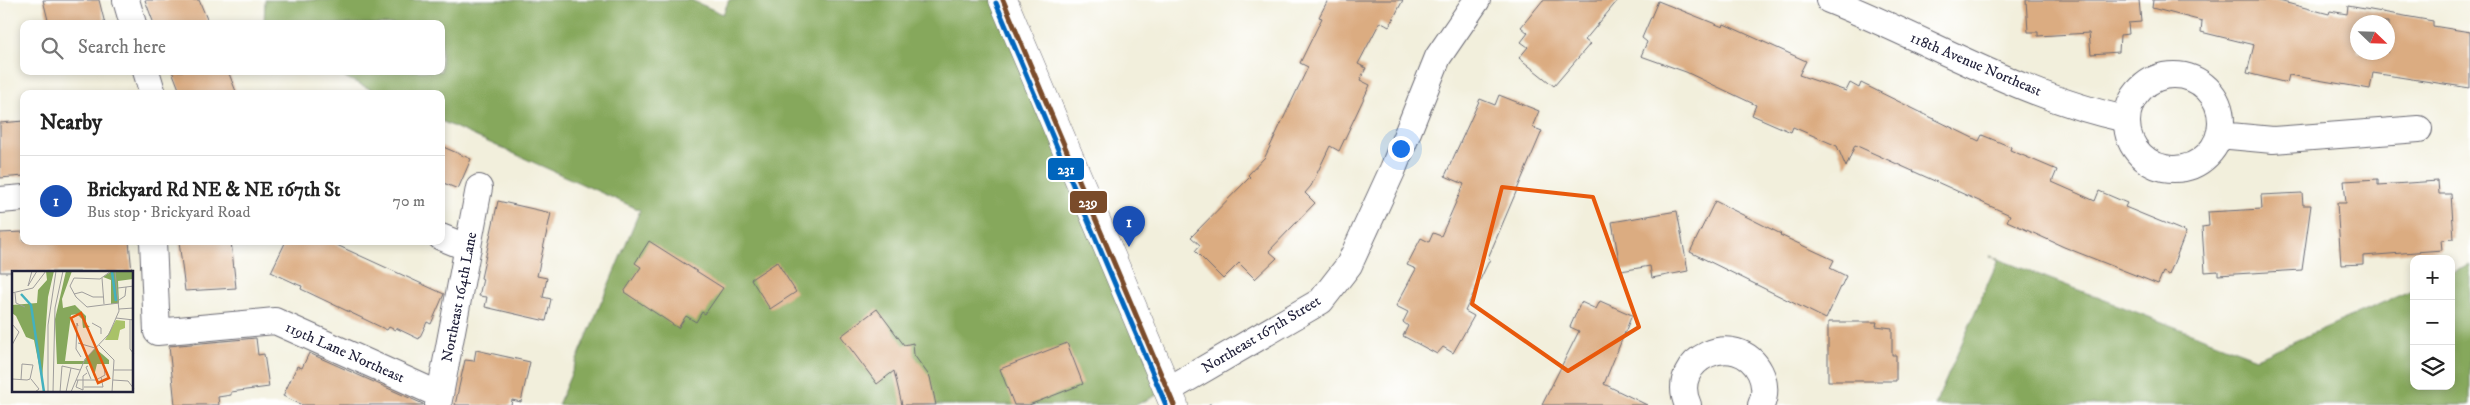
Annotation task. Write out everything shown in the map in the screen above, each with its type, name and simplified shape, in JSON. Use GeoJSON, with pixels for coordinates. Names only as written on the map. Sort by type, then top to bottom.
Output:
{"type":"FeatureCollection","features":[{"type":"Feature","properties":{"kind":"street"},"geometry":{"type":"LineString","coordinates":[[126,0],[132,20]]}},
{"type":"Feature","properties":{"kind":"street"},"geometry":{"type":"LineString","coordinates":[[1003,0],[1171,397]]}},
{"type":"Feature","properties":{"kind":"street","name":"Northeast 167th Street"},"geometry":{"type":"LineString","coordinates":[[1171,397],[1321,301],[1349,266],[1393,169],[1438,57],[1477,0]]}},
{"type":"Feature","properties":{"kind":"street","name":"118th Avenue Northeast"},"geometry":{"type":"LineString","coordinates":[[1845,3],[1987,72],[2095,113],[2126,120]]}},
{"type":"Feature","properties":{"kind":"street"},"geometry":{"type":"LineString","coordinates":[[147,75],[151,90]]}},
{"type":"Feature","properties":{"kind":"street"},"geometry":{"type":"LineString","coordinates":[[2183,75],[2207,87],[2215,98],[2222,124],[2212,150],[2203,159],[2192,166],[2165,169],[2141,156],[2133,145],[2128,133],[2126,120],[2129,106],[2145,84],[2163,76],[2183,75]]}},
{"type":"Feature","properties":{"kind":"street"},"geometry":{"type":"LineString","coordinates":[[2219,135],[2273,140],[2419,129]]}},
{"type":"Feature","properties":{"kind":"street","name":"Northeast 164th Lane"},"geometry":{"type":"LineString","coordinates":[[439,400],[479,188]]}},
{"type":"Feature","properties":{"kind":"street"},"geometry":{"type":"LineString","coordinates":[[0,200],[20,198]]}},
{"type":"Feature","properties":{"kind":"street"},"geometry":{"type":"LineString","coordinates":[[445,238],[468,248]]}},
{"type":"Feature","properties":{"kind":"street","name":"119th Lane Northeast"},"geometry":{"type":"LineString","coordinates":[[153,245],[157,332],[275,321],[439,400]]}},
{"type":"Feature","properties":{"kind":"street"},"geometry":{"type":"LineString","coordinates":[[1688,405],[1684,389],[1686,377],[1692,365],[1712,351],[1725,349],[1743,354],[1757,366],[1763,377],[1764,390],[1761,405]]}},
{"type":"Feature","properties":{"kind":"highlighted area"},"geometry":{"type":"Polygon","coordinates":[[[1502,187],[1593,197],[1639,327],[1568,371],[1472,304],[1502,187]]]}},
{"type":"Feature","properties":{"kind":"green space"},"geometry":{"type":"Polygon","coordinates":[[[265,0],[691,0],[723,14],[729,0],[1005,0],[1168,390],[1136,405],[558,405],[640,210],[445,123],[445,90],[372,90],[340,75],[445,75],[445,20],[264,20],[265,0]]]}},
{"type":"Feature","properties":{"kind":"green space"},"geometry":{"type":"Polygon","coordinates":[[[1990,256],[2256,358],[2410,291],[2410,390],[2455,390],[2455,271],[2470,265],[2470,405],[1935,405],[1998,260],[1990,256]]]}},
{"type":"Feature","properties":{"kind":"building"},"geometry":{"type":"Polygon","coordinates":[[[43,0],[99,0],[104,20],[48,20],[43,0]]]}},
{"type":"Feature","properties":{"kind":"building"},"geometry":{"type":"Polygon","coordinates":[[[145,0],[199,0],[207,20],[152,20],[145,0]]]}},
{"type":"Feature","properties":{"kind":"building"},"geometry":{"type":"Polygon","coordinates":[[[1328,0],[1403,0],[1389,27],[1380,22],[1358,64],[1366,68],[1360,80],[1370,85],[1339,151],[1330,146],[1311,186],[1305,193],[1315,203],[1269,251],[1277,258],[1255,279],[1239,263],[1223,279],[1195,251],[1200,245],[1191,237],[1250,177],[1248,175],[1265,157],[1308,67],[1300,63],[1322,18],[1319,17],[1328,0]]]}},
{"type":"Feature","properties":{"kind":"building"},"geometry":{"type":"Polygon","coordinates":[[[1543,0],[1618,0],[1585,40],[1590,44],[1554,86],[1519,58],[1528,47],[1521,42],[1528,33],[1521,27],[1543,0]]]}},
{"type":"Feature","properties":{"kind":"building"},"geometry":{"type":"Polygon","coordinates":[[[2026,0],[2139,0],[2141,22],[2128,23],[2129,34],[2120,35],[2119,52],[2091,54],[2089,33],[2038,36],[2038,32],[2028,32],[2026,0]]]}},
{"type":"Feature","properties":{"kind":"building"},"geometry":{"type":"Polygon","coordinates":[[[2153,0],[2275,0],[2329,14],[2330,11],[2347,14],[2348,6],[2433,21],[2433,26],[2470,32],[2470,88],[2373,73],[2370,89],[2289,75],[2287,83],[2247,73],[2254,45],[2201,32],[2202,21],[2152,8],[2153,0]]]}},
{"type":"Feature","properties":{"kind":"building"},"geometry":{"type":"Polygon","coordinates":[[[1658,1],[1723,27],[1724,24],[1806,61],[1799,75],[1846,91],[1850,83],[1859,88],[1861,83],[1979,141],[1982,135],[2011,147],[2010,150],[2057,170],[2052,182],[2095,201],[2099,191],[2127,203],[2125,207],[2186,232],[2169,275],[2163,272],[2158,284],[2064,247],[2007,221],[2010,215],[1855,145],[1846,167],[1837,146],[1793,127],[1791,132],[1752,115],[1756,105],[1686,72],[1641,56],[1647,42],[1642,38],[1658,1]]]}},
{"type":"Feature","properties":{"kind":"building"},"geometry":{"type":"Polygon","coordinates":[[[174,75],[230,75],[235,90],[179,90],[174,75]]]}},
{"type":"Feature","properties":{"kind":"building"},"geometry":{"type":"Polygon","coordinates":[[[1499,95],[1539,111],[1532,127],[1542,131],[1488,258],[1490,259],[1465,311],[1474,316],[1453,353],[1443,347],[1437,354],[1403,336],[1408,326],[1403,322],[1408,312],[1396,306],[1416,269],[1407,265],[1421,238],[1429,242],[1433,233],[1441,236],[1464,184],[1445,176],[1480,99],[1495,105],[1499,95]]]}},
{"type":"Feature","properties":{"kind":"building"},"geometry":{"type":"Polygon","coordinates":[[[20,121],[20,176],[0,178],[0,123],[20,121]]]}},
{"type":"Feature","properties":{"kind":"building"},"geometry":{"type":"Polygon","coordinates":[[[445,148],[471,159],[458,189],[445,184],[445,148]]]}},
{"type":"Feature","properties":{"kind":"building"},"geometry":{"type":"Polygon","coordinates":[[[2378,179],[2378,185],[2438,181],[2439,194],[2451,194],[2454,239],[2441,240],[2442,250],[2363,256],[2363,264],[2341,265],[2337,203],[2346,203],[2344,181],[2378,179]]]}},
{"type":"Feature","properties":{"kind":"building"},"geometry":{"type":"Polygon","coordinates":[[[2302,193],[2303,205],[2311,205],[2302,270],[2218,275],[2218,271],[2205,272],[2202,227],[2209,226],[2208,212],[2262,209],[2261,195],[2302,193]]]}},
{"type":"Feature","properties":{"kind":"building"},"geometry":{"type":"Polygon","coordinates":[[[498,201],[551,213],[537,276],[547,278],[543,297],[551,299],[546,321],[485,307],[487,297],[479,296],[483,279],[481,278],[498,201]]]}},
{"type":"Feature","properties":{"kind":"building"},"geometry":{"type":"Polygon","coordinates":[[[1715,201],[1780,235],[1834,260],[1830,268],[1846,276],[1826,319],[1690,252],[1715,201]]]}},
{"type":"Feature","properties":{"kind":"building"},"geometry":{"type":"Polygon","coordinates":[[[1677,211],[1688,271],[1652,278],[1650,266],[1621,271],[1612,222],[1677,211]]]}},
{"type":"Feature","properties":{"kind":"building"},"geometry":{"type":"Polygon","coordinates":[[[20,232],[20,245],[129,245],[132,271],[0,272],[0,233],[20,232]]]}},
{"type":"Feature","properties":{"kind":"building"},"geometry":{"type":"Polygon","coordinates":[[[649,241],[723,288],[705,314],[702,312],[696,322],[686,316],[678,328],[624,292],[641,267],[635,263],[649,241]]]}},
{"type":"Feature","properties":{"kind":"building"},"geometry":{"type":"Polygon","coordinates":[[[179,245],[231,245],[236,288],[185,291],[179,245]]]}},
{"type":"Feature","properties":{"kind":"building"},"geometry":{"type":"Polygon","coordinates":[[[284,245],[337,245],[444,294],[431,324],[427,322],[419,339],[396,328],[395,330],[389,327],[387,330],[301,289],[302,286],[271,272],[284,245]]]}},
{"type":"Feature","properties":{"kind":"building"},"geometry":{"type":"Polygon","coordinates":[[[777,262],[796,292],[770,309],[751,279],[777,262]]]}},
{"type":"Feature","properties":{"kind":"building"},"geometry":{"type":"Polygon","coordinates":[[[1600,301],[1632,315],[1604,384],[1647,405],[1542,405],[1579,331],[1570,327],[1581,302],[1596,309],[1600,301]]]}},
{"type":"Feature","properties":{"kind":"building"},"geometry":{"type":"Polygon","coordinates":[[[877,309],[904,345],[913,343],[914,355],[930,377],[936,405],[902,405],[894,371],[877,384],[841,336],[877,309]]]}},
{"type":"Feature","properties":{"kind":"building"},"geometry":{"type":"Polygon","coordinates":[[[1828,322],[1877,322],[1876,326],[1892,328],[1892,355],[1896,355],[1896,381],[1828,381],[1828,322]]]}},
{"type":"Feature","properties":{"kind":"building"},"geometry":{"type":"Polygon","coordinates":[[[256,338],[258,355],[264,354],[269,387],[231,392],[231,395],[218,397],[219,405],[175,405],[169,346],[256,338]]]}},
{"type":"Feature","properties":{"kind":"building"},"geometry":{"type":"Polygon","coordinates":[[[1067,343],[1083,384],[1029,405],[1014,405],[1000,369],[1067,343]]]}},
{"type":"Feature","properties":{"kind":"building"},"geometry":{"type":"Polygon","coordinates":[[[476,350],[530,362],[521,402],[512,400],[511,405],[455,405],[465,360],[474,361],[476,350]]]}},
{"type":"Feature","properties":{"kind":"building"},"geometry":{"type":"Polygon","coordinates":[[[309,353],[423,405],[302,405],[283,396],[297,366],[302,368],[309,353]]]}},
{"type":"Feature","properties":{"kind":"transit line","name":"239"},"geometry":{"type":"LineString","coordinates":[[1003,0],[1174,405]]}},
{"type":"Feature","properties":{"kind":"transit line","name":"231"},"geometry":{"type":"LineString","coordinates":[[996,3],[1166,405]]}},
{"type":"Feature","properties":{"kind":"place","name":"Brickyard Rd NE & NE 167th St"},"geometry":{"type":"Point","coordinates":[1129,247]}}]}
